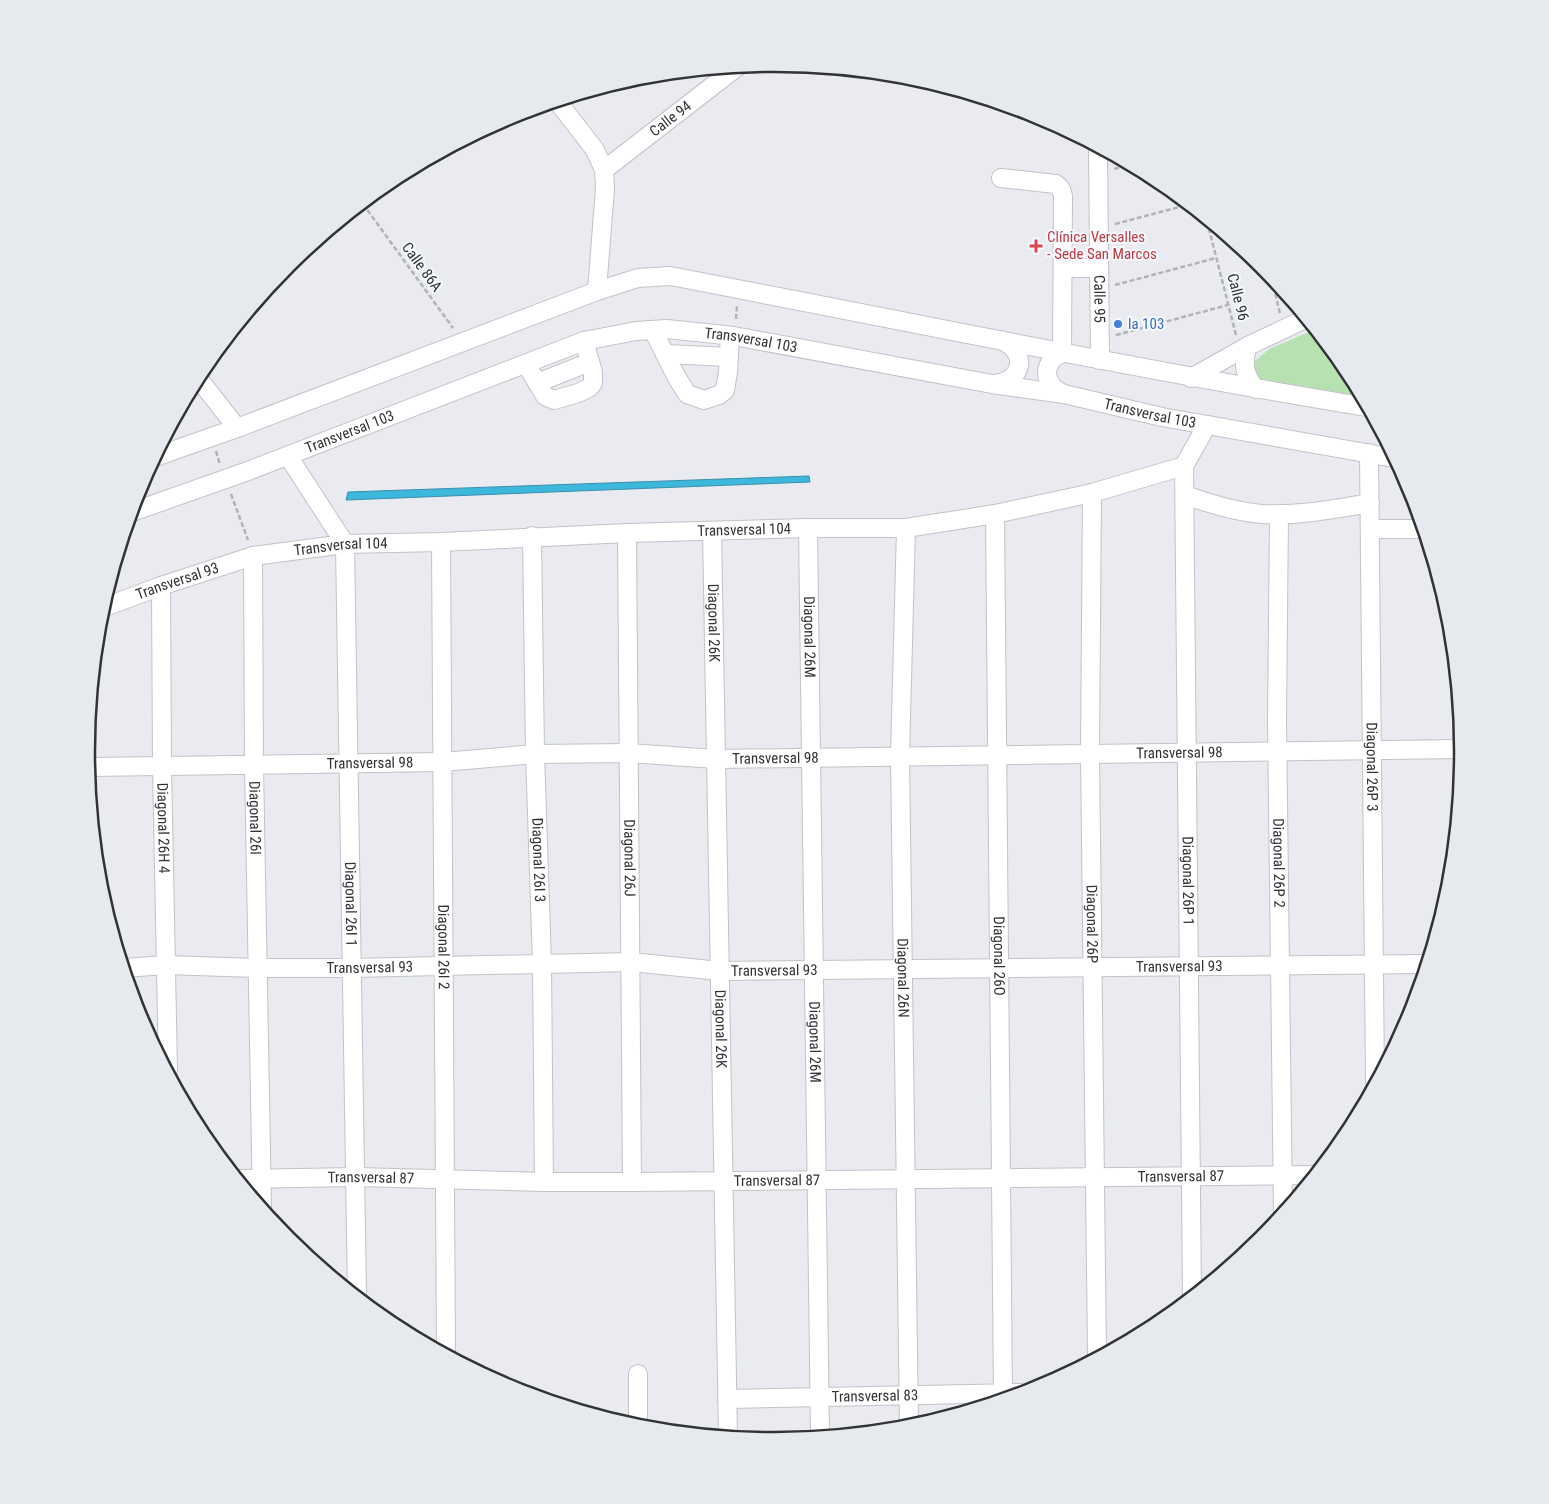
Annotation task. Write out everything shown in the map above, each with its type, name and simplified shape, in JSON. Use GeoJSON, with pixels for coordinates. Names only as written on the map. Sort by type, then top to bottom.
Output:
{"type":"FeatureCollection","features":[{"type":"Feature","properties":{"kind":"street","name":"Calle 94"},"geometry":{"type":"LineString","coordinates":[[604,170],[718,75]]}},
{"type":"Feature","properties":{"kind":"street"},"geometry":{"type":"LineString","coordinates":[[562,107],[595,150],[604,170],[605,188],[597,291]]}},
{"type":"Feature","properties":{"kind":"street","name":"Calle 95"},"geometry":{"type":"LineString","coordinates":[[1098,155],[1100,360]]}},
{"type":"Feature","properties":{"kind":"street"},"geometry":{"type":"LineString","coordinates":[[1001,178],[1056,184],[1061,189],[1063,196],[1062,353]]}},
{"type":"Feature","properties":{"kind":"street"},"geometry":{"type":"LineString","coordinates":[[1063,268],[1099,268]]}},
{"type":"Feature","properties":{"kind":"street"},"geometry":{"type":"LineString","coordinates":[[164,454],[237,428],[597,291],[638,278],[670,276],[1191,378],[1359,406]]}},
{"type":"Feature","properties":{"kind":"street"},"geometry":{"type":"LineString","coordinates":[[1191,378],[1244,348],[1300,322]]}},
{"type":"Feature","properties":{"kind":"street","name":"Transversal 103"},"geometry":{"type":"LineString","coordinates":[[141,509],[288,456],[584,342],[636,331],[667,329],[732,336],[992,384],[1064,394],[1162,417],[1386,456]]}},
{"type":"Feature","properties":{"kind":"street"},"geometry":{"type":"LineString","coordinates":[[653,330],[687,394],[704,400],[719,395],[725,390],[732,336]]}},
{"type":"Feature","properties":{"kind":"street"},"geometry":{"type":"LineString","coordinates":[[992,384],[1002,383],[1011,379],[1018,367],[1016,352],[1010,345],[999,340]]}},
{"type":"Feature","properties":{"kind":"street"},"geometry":{"type":"LineString","coordinates":[[526,364],[545,396],[554,400],[583,391],[589,388],[593,382],[593,372],[584,342]]}},
{"type":"Feature","properties":{"kind":"street"},"geometry":{"type":"LineString","coordinates":[[1244,348],[1246,374],[1256,389]]}},
{"type":"Feature","properties":{"kind":"street"},"geometry":{"type":"LineString","coordinates":[[1062,353],[1052,359],[1048,371],[1050,384],[1053,389],[1064,394]]}},
{"type":"Feature","properties":{"kind":"street"},"geometry":{"type":"LineString","coordinates":[[665,354],[729,357]]}},
{"type":"Feature","properties":{"kind":"street"},"geometry":{"type":"LineString","coordinates":[[537,382],[590,362]]}},
{"type":"Feature","properties":{"kind":"street"},"geometry":{"type":"LineString","coordinates":[[203,385],[237,428]]}},
{"type":"Feature","properties":{"kind":"street"},"geometry":{"type":"LineString","coordinates":[[1184,466],[1207,425]]}},
{"type":"Feature","properties":{"kind":"street","name":"Diagonal 26P 3"},"geometry":{"type":"LineString","coordinates":[[1369,453],[1375,1070]]}},
{"type":"Feature","properties":{"kind":"street"},"geometry":{"type":"LineString","coordinates":[[288,456],[345,544]]}},
{"type":"Feature","properties":{"kind":"street","name":"Transversal 104"},"geometry":{"type":"LineString","coordinates":[[253,556],[345,544],[442,542],[628,532],[906,528],[995,514],[1092,493],[1184,466]]}},
{"type":"Feature","properties":{"kind":"street","name":"Diagonal 26P 1"},"geometry":{"type":"LineString","coordinates":[[1184,466],[1192,1288]]}},
{"type":"Feature","properties":{"kind":"street","name":"Diagonal 26P"},"geometry":{"type":"LineString","coordinates":[[1092,493],[1090,754],[1097,1349]]}},
{"type":"Feature","properties":{"kind":"street"},"geometry":{"type":"LineString","coordinates":[[1185,495],[1231,509],[1262,514],[1306,513],[1370,503]]}},
{"type":"Feature","properties":{"kind":"street","name":"Diagonal 26O"},"geometry":{"type":"LineString","coordinates":[[995,514],[1003,1391]]}},
{"type":"Feature","properties":{"kind":"street","name":"Diagonal 26P 2"},"geometry":{"type":"LineString","coordinates":[[1280,514],[1277,751],[1283,1202]]}},
{"type":"Feature","properties":{"kind":"street","name":"Diagonal 26M"},"geometry":{"type":"LineString","coordinates":[[808,528],[820,1430]]}},
{"type":"Feature","properties":{"kind":"street","name":"Diagonal 26N"},"geometry":{"type":"LineString","coordinates":[[906,528],[900,756],[909,1418]]}},
{"type":"Feature","properties":{"kind":"street"},"geometry":{"type":"LineString","coordinates":[[1370,530],[1416,529]]}},
{"type":"Feature","properties":{"kind":"street","name":"Diagonal 26K"},"geometry":{"type":"LineString","coordinates":[[712,531],[728,1430]]}},
{"type":"Feature","properties":{"kind":"street","name":"Diagonal 26J"},"geometry":{"type":"LineString","coordinates":[[628,532],[632,1182]]}},
{"type":"Feature","properties":{"kind":"street","name":"Diagonal 26I 3"},"geometry":{"type":"LineString","coordinates":[[532,536],[535,754],[542,963],[544,1182]]}},
{"type":"Feature","properties":{"kind":"street","name":"Diagonal 26I 2"},"geometry":{"type":"LineString","coordinates":[[442,542],[446,1346]]}},
{"type":"Feature","properties":{"kind":"street","name":"Diagonal 26I 1"},"geometry":{"type":"LineString","coordinates":[[345,544],[357,1288]]}},
{"type":"Feature","properties":{"kind":"street","name":"Transversal 93"},"geometry":{"type":"LineString","coordinates":[[111,605],[253,556]]}},
{"type":"Feature","properties":{"kind":"street","name":"Diagonal 26I"},"geometry":{"type":"LineString","coordinates":[[253,556],[254,765],[262,1198]]}},
{"type":"Feature","properties":{"kind":"street","name":"Diagonal 26H 4"},"geometry":{"type":"LineString","coordinates":[[162,586],[162,766],[168,1058]]}},
{"type":"Feature","properties":{"kind":"street","name":"Transversal 98"},"geometry":{"type":"LineString","coordinates":[[95,767],[443,762],[535,754],[628,753],[716,759],[1454,749]]}},
{"type":"Feature","properties":{"kind":"street","name":"Transversal 93"},"geometry":{"type":"LineString","coordinates":[[130,968],[166,965],[351,968],[631,962],[720,971],[1420,964]]}},
{"type":"Feature","properties":{"kind":"street","name":"Transversal 87"},"geometry":{"type":"LineString","coordinates":[[246,1179],[356,1177],[544,1182],[724,1182],[1306,1175]]}},
{"type":"Feature","properties":{"kind":"street"},"geometry":{"type":"LineString","coordinates":[[638,1374],[638,1417]]}},
{"type":"Feature","properties":{"kind":"street","name":"Transversal 83"},"geometry":{"type":"LineString","coordinates":[[727,1399],[909,1395],[990,1396]]}},
{"type":"Feature","properties":{"kind":"path"},"geometry":{"type":"LineString","coordinates":[[1099,228],[1180,207]]}},
{"type":"Feature","properties":{"kind":"path","name":"Calle 86A"},"geometry":{"type":"LineString","coordinates":[[367,209],[463,342]]}},
{"type":"Feature","properties":{"kind":"path","name":"Calle 96"},"geometry":{"type":"LineString","coordinates":[[1209,230],[1228,305],[1244,348]]}},
{"type":"Feature","properties":{"kind":"path"},"geometry":{"type":"LineString","coordinates":[[1099,289],[1216,258]]}},
{"type":"Feature","properties":{"kind":"path"},"geometry":{"type":"LineString","coordinates":[[732,336],[738,289]]}},
{"type":"Feature","properties":{"kind":"path"},"geometry":{"type":"LineString","coordinates":[[1276,294],[1284,330]]}},
{"type":"Feature","properties":{"kind":"path"},"geometry":{"type":"LineString","coordinates":[[1100,339],[1228,305]]}},
{"type":"Feature","properties":{"kind":"path"},"geometry":{"type":"LineString","coordinates":[[212,437],[224,480],[253,556]]}},
{"type":"Feature","properties":{"kind":"green space"},"geometry":{"type":"Polygon","coordinates":[[[1309,332],[1356,402],[1259,386],[1252,363],[1271,348],[1309,332]]]}},
{"type":"Feature","properties":{"kind":"water"},"geometry":{"type":"Polygon","coordinates":[[[809,476],[810,482],[346,500],[348,492],[809,476]]]}},
{"type":"Feature","properties":{"kind":"place","name":"Clínica Versalles - Sede San Marcos"},"geometry":{"type":"Point","coordinates":[1036,246]}},
{"type":"Feature","properties":{"kind":"place","name":"la 103"},"geometry":{"type":"Point","coordinates":[1118,324]}}]}
